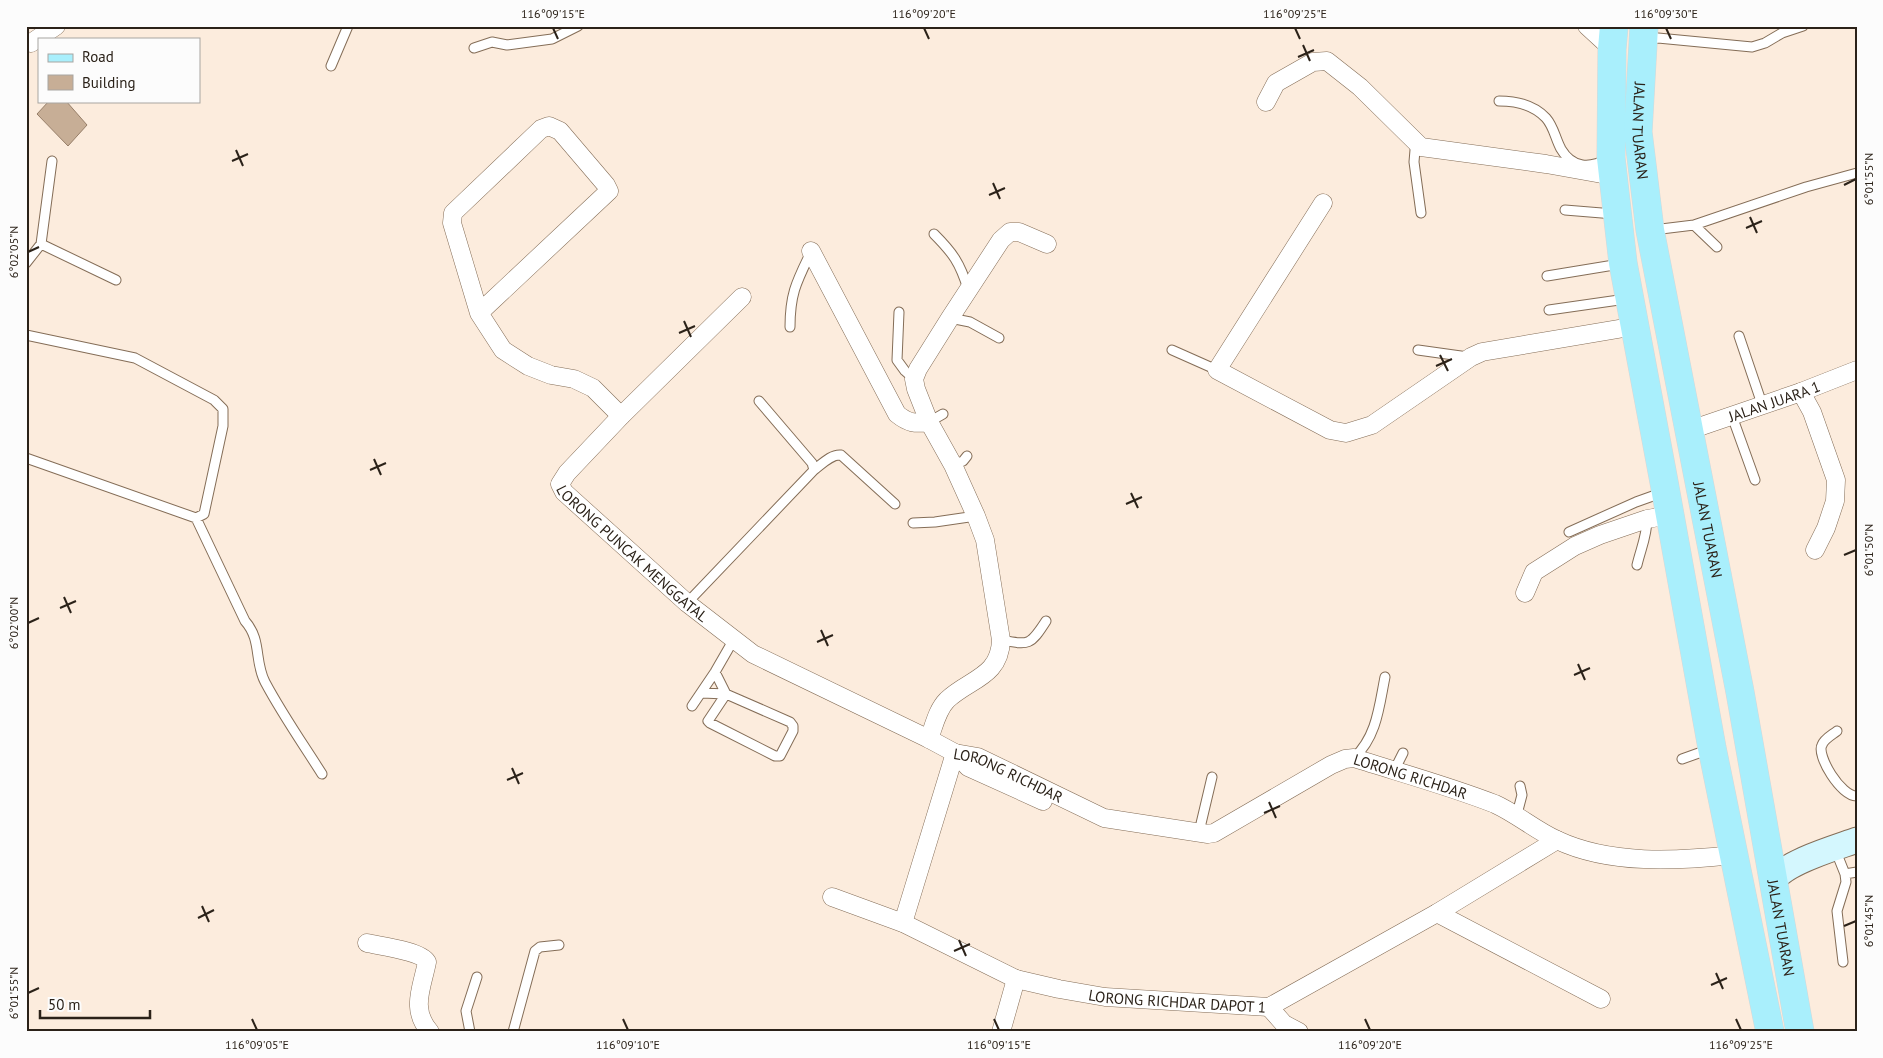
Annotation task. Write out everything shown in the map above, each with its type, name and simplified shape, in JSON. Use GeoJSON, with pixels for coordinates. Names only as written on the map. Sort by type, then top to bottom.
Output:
{"type":"FeatureCollection","features":[{"type":"Feature","properties":{"kind":"main road","name":"JALAN TUARAN"},"geometry":{"type":"LineString","coordinates":[[1643,33],[1638,132],[1650,230],[1740,692],[1800,1032]]}},
{"type":"Feature","properties":{"kind":"main road","name":"JALAN TUARAN"},"geometry":{"type":"LineString","coordinates":[[1613,38],[1612,167],[1623,263],[1636,326],[1662,502],[1712,748],[1766,1031]]}},
{"type":"Feature","properties":{"kind":"main road"},"geometry":{"type":"LineString","coordinates":[[1662,502],[1698,479]]}},
{"type":"Feature","properties":{"kind":"main road"},"geometry":{"type":"LineString","coordinates":[[1756,972],[1766,952],[1762,901],[1778,873],[1846,844]]}},
{"type":"Feature","properties":{"kind":"street"},"geometry":{"type":"LineString","coordinates":[[40,38],[56,26]]}},
{"type":"Feature","properties":{"kind":"street"},"geometry":{"type":"LineString","coordinates":[[1587,26],[1613,38]]}},
{"type":"Feature","properties":{"kind":"street"},"geometry":{"type":"LineString","coordinates":[[32,44],[38,40]]}},
{"type":"Feature","properties":{"kind":"street"},"geometry":{"type":"LineString","coordinates":[[1266,102],[1276,83],[1313,62],[1327,61],[1360,87],[1413,151],[1421,147],[1546,164],[1612,167]]}},
{"type":"Feature","properties":{"kind":"street"},"geometry":{"type":"LineString","coordinates":[[479,313],[609,191],[560,131],[549,126],[541,130],[453,213],[452,223],[479,313],[503,350],[528,366],[551,375],[574,379],[593,388],[621,416],[742,297]]}},
{"type":"Feature","properties":{"kind":"street"},"geometry":{"type":"LineString","coordinates":[[1323,203],[1217,370],[1330,430],[1346,433],[1372,425],[1471,357],[1482,352],[1636,326]]}},
{"type":"Feature","properties":{"kind":"street"},"geometry":{"type":"LineString","coordinates":[[929,738],[938,713],[947,700],[993,667],[1000,652],[1000,640],[984,540],[960,461],[936,418],[916,389],[914,379],[918,369],[968,289],[1001,240],[1010,232],[1019,232],[1047,244]]}},
{"type":"Feature","properties":{"kind":"street"},"geometry":{"type":"LineString","coordinates":[[811,252],[897,414],[907,422],[917,424],[936,418]]}},
{"type":"Feature","properties":{"kind":"street","name":"JALAN JUARA 1"},"geometry":{"type":"LineString","coordinates":[[1690,430],[1801,392],[1857,370]]}},
{"type":"Feature","properties":{"kind":"street"},"geometry":{"type":"LineString","coordinates":[[1801,392],[1812,412],[1836,480],[1835,500],[1826,528],[1815,550]]}},
{"type":"Feature","properties":{"kind":"street","name":"LORONG PUNCAK MENGGATAL"},"geometry":{"type":"LineString","coordinates":[[621,416],[567,473],[560,484],[564,492],[687,603],[753,654],[929,738],[954,752]]}},
{"type":"Feature","properties":{"kind":"street"},"geometry":{"type":"LineString","coordinates":[[1525,593],[1534,572],[1550,561],[1662,502]]}},
{"type":"Feature","properties":{"kind":"street"},"geometry":{"type":"LineString","coordinates":[[903,923],[954,752]]}},
{"type":"Feature","properties":{"kind":"street","name":"LORONG RICHDAR"},"geometry":{"type":"LineString","coordinates":[[954,752],[968,767],[1098,825],[1215,841],[1222,839],[1341,771],[1351,768],[1358,768],[1492,814],[1505,817],[1517,814]]}},
{"type":"Feature","properties":{"kind":"street","name":"LORONG RICHDAR"},"geometry":{"type":"LineString","coordinates":[[954,752],[978,757],[1104,818],[1199,832],[1214,833],[1331,765],[1345,759],[1354,758],[1494,804],[1517,814],[1557,840],[1596,853],[1637,859],[1700,858],[1733,855]]}},
{"type":"Feature","properties":{"kind":"street","name":"LORONG RICHDAR DAPOT 1"},"geometry":{"type":"LineString","coordinates":[[832,897],[903,923],[1016,979],[1105,997],[1268,1007],[1437,913],[1557,840]]}},
{"type":"Feature","properties":{"kind":"street"},"geometry":{"type":"LineString","coordinates":[[1437,913],[1601,999]]}},
{"type":"Feature","properties":{"kind":"street"},"geometry":{"type":"LineString","coordinates":[[366,943],[423,956],[426,959],[426,972],[418,1004],[421,1019],[430,1032]]}},
{"type":"Feature","properties":{"kind":"street"},"geometry":{"type":"LineString","coordinates":[[1002,1032],[1016,979]]}},
{"type":"Feature","properties":{"kind":"street"},"geometry":{"type":"LineString","coordinates":[[1268,1007],[1284,1024],[1299,1032]]}},
{"type":"Feature","properties":{"kind":"lane"},"geometry":{"type":"LineString","coordinates":[[331,66],[348,26]]}},
{"type":"Feature","properties":{"kind":"lane"},"geometry":{"type":"LineString","coordinates":[[474,48],[492,42],[507,45],[552,39],[578,26]]}},
{"type":"Feature","properties":{"kind":"lane"},"geometry":{"type":"LineString","coordinates":[[1643,33],[1658,38],[1752,47],[1765,43],[1782,32],[1803,26]]}},
{"type":"Feature","properties":{"kind":"lane"},"geometry":{"type":"LineString","coordinates":[[1499,100],[1516,101],[1544,116],[1554,128],[1560,148],[1575,163],[1612,167]]}},
{"type":"Feature","properties":{"kind":"lane"},"geometry":{"type":"LineString","coordinates":[[1413,151],[1421,213]]}},
{"type":"Feature","properties":{"kind":"lane"},"geometry":{"type":"LineString","coordinates":[[26,263],[41,244],[52,160]]}},
{"type":"Feature","properties":{"kind":"lane"},"geometry":{"type":"LineString","coordinates":[[1650,230],[1694,225],[1806,187],[1857,172]]}},
{"type":"Feature","properties":{"kind":"lane"},"geometry":{"type":"LineString","coordinates":[[1565,210],[1617,214]]}},
{"type":"Feature","properties":{"kind":"lane"},"geometry":{"type":"LineString","coordinates":[[1694,225],[1717,247]]}},
{"type":"Feature","properties":{"kind":"lane"},"geometry":{"type":"LineString","coordinates":[[934,234],[952,252],[963,271],[968,289]]}},
{"type":"Feature","properties":{"kind":"lane"},"geometry":{"type":"LineString","coordinates":[[41,244],[116,280]]}},
{"type":"Feature","properties":{"kind":"lane"},"geometry":{"type":"LineString","coordinates":[[790,327],[790,305],[794,288],[811,252]]}},
{"type":"Feature","properties":{"kind":"lane"},"geometry":{"type":"LineString","coordinates":[[1547,276],[1623,263]]}},
{"type":"Feature","properties":{"kind":"lane"},"geometry":{"type":"LineString","coordinates":[[1549,310],[1629,298]]}},
{"type":"Feature","properties":{"kind":"lane"},"geometry":{"type":"LineString","coordinates":[[899,312],[897,360],[914,379]]}},
{"type":"Feature","properties":{"kind":"lane"},"geometry":{"type":"LineString","coordinates":[[950,318],[970,322],[999,338]]}},
{"type":"Feature","properties":{"kind":"lane"},"geometry":{"type":"LineString","coordinates":[[26,335],[135,358],[214,400],[223,410],[223,426],[204,514],[196,518]]}},
{"type":"Feature","properties":{"kind":"lane"},"geometry":{"type":"LineString","coordinates":[[1739,336],[1762,404]]}},
{"type":"Feature","properties":{"kind":"lane"},"geometry":{"type":"LineString","coordinates":[[1172,350],[1217,370]]}},
{"type":"Feature","properties":{"kind":"lane"},"geometry":{"type":"LineString","coordinates":[[1418,350],[1471,357]]}},
{"type":"Feature","properties":{"kind":"lane"},"geometry":{"type":"LineString","coordinates":[[759,401],[812,464],[814,470]]}},
{"type":"Feature","properties":{"kind":"lane"},"geometry":{"type":"LineString","coordinates":[[1732,416],[1755,480]]}},
{"type":"Feature","properties":{"kind":"lane"},"geometry":{"type":"LineString","coordinates":[[687,603],[814,470],[837,454],[841,455],[895,504]]}},
{"type":"Feature","properties":{"kind":"lane"},"geometry":{"type":"LineString","coordinates":[[26,458],[196,518],[244,621],[252,629],[255,636],[264,680],[322,774]]}},
{"type":"Feature","properties":{"kind":"lane"},"geometry":{"type":"LineString","coordinates":[[1569,532],[1636,502],[1662,502],[1642,545],[1637,565]]}},
{"type":"Feature","properties":{"kind":"lane"},"geometry":{"type":"LineString","coordinates":[[913,523],[976,516]]}},
{"type":"Feature","properties":{"kind":"lane"},"geometry":{"type":"LineString","coordinates":[[1000,640],[1023,643],[1034,639],[1046,622]]}},
{"type":"Feature","properties":{"kind":"lane"},"geometry":{"type":"LineString","coordinates":[[692,706],[716,672],[734,638]]}},
{"type":"Feature","properties":{"kind":"lane"},"geometry":{"type":"LineString","coordinates":[[716,672],[726,694]]}},
{"type":"Feature","properties":{"kind":"lane"},"geometry":{"type":"LineString","coordinates":[[1354,758],[1365,748],[1376,721],[1386,677]]}},
{"type":"Feature","properties":{"kind":"lane"},"geometry":{"type":"LineString","coordinates":[[702,693],[726,694],[790,722],[793,726],[793,731],[780,756],[775,756],[708,721],[726,694]]}},
{"type":"Feature","properties":{"kind":"lane"},"geometry":{"type":"LineString","coordinates":[[1836,731],[1822,744],[1820,752],[1841,789],[1850,796],[1857,796]]}},
{"type":"Feature","properties":{"kind":"lane"},"geometry":{"type":"LineString","coordinates":[[1682,759],[1712,748]]}},
{"type":"Feature","properties":{"kind":"lane"},"geometry":{"type":"LineString","coordinates":[[1394,771],[1403,754]]}},
{"type":"Feature","properties":{"kind":"lane"},"geometry":{"type":"LineString","coordinates":[[1199,832],[1212,778]]}},
{"type":"Feature","properties":{"kind":"lane"},"geometry":{"type":"LineString","coordinates":[[1517,814],[1522,795],[1520,786]]}},
{"type":"Feature","properties":{"kind":"lane"},"geometry":{"type":"LineString","coordinates":[[1843,962],[1837,911],[1846,882],[1846,844]]}},
{"type":"Feature","properties":{"kind":"lane"},"geometry":{"type":"LineString","coordinates":[[1845,874],[1857,872]]}},
{"type":"Feature","properties":{"kind":"lane"},"geometry":{"type":"LineString","coordinates":[[513,1032],[535,951],[540,948],[559,945]]}},
{"type":"Feature","properties":{"kind":"lane"},"geometry":{"type":"LineString","coordinates":[[470,1032],[466,1011],[477,976]]}},
{"type":"Feature","properties":{"kind":"building"},"geometry":{"type":"Polygon","coordinates":[[[48,102],[67,102],[87,125],[68,146],[37,114],[48,102]]]}}]}
